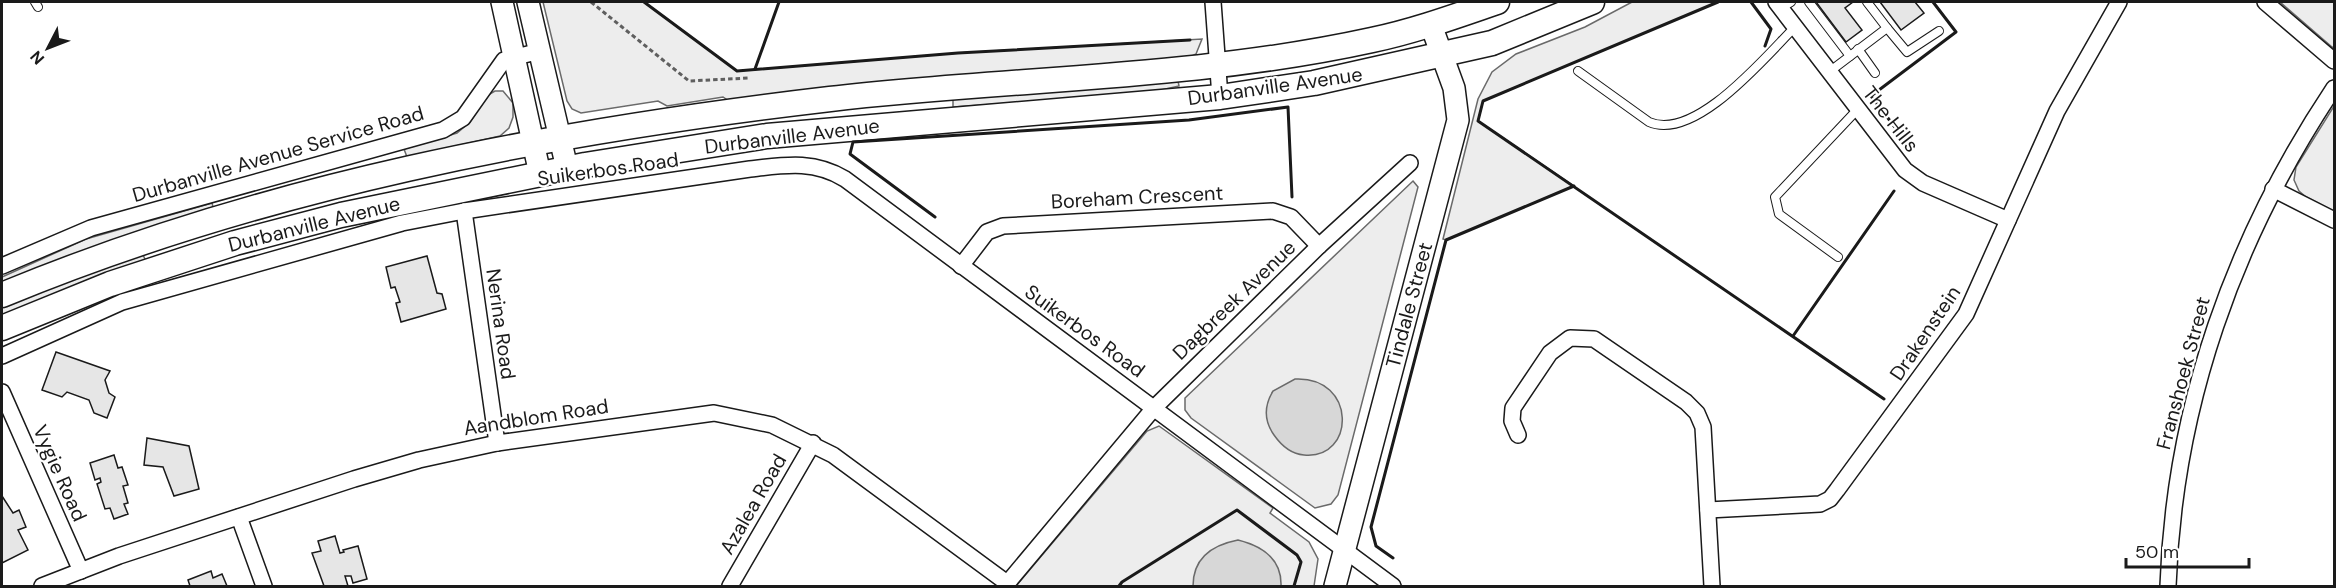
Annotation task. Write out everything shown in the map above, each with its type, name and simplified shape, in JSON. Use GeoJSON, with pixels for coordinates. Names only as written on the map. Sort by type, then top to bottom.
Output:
{"type":"FeatureCollection","features":[{"type":"Feature","properties":{"kind":"main road"},"geometry":{"type":"LineString","coordinates":[[502,2],[540,174]]}},
{"type":"Feature","properties":{"kind":"main road"},"geometry":{"type":"LineString","coordinates":[[528,2],[567,168]]}},
{"type":"Feature","properties":{"kind":"main road","name":"Durbanville Avenue"},"geometry":{"type":"LineString","coordinates":[[2,295],[135,244],[242,211],[386,174],[534,141],[831,99],[1218,66],[1347,46],[1431,25],[1497,2]]}},
{"type":"Feature","properties":{"kind":"main road","name":"Durbanville Avenue"},"geometry":{"type":"LineString","coordinates":[[2,328],[110,284],[235,243],[340,215],[567,168],[767,136],[1220,97],[1353,76],[1492,43],[1592,2]]}},
{"type":"Feature","properties":{"kind":"main road","name":"Tindale Street"},"geometry":{"type":"LineString","coordinates":[[1335,586],[1458,120],[1457,98],[1431,25]]}},
{"type":"Feature","properties":{"kind":"street"},"geometry":{"type":"LineString","coordinates":[[1213,2],[1220,97]]}},
{"type":"Feature","properties":{"kind":"street","name":"Drakenstein"},"geometry":{"type":"LineString","coordinates":[[1708,510],[1820,504],[1830,499],[1966,314],[2057,111],[2119,2]]}},
{"type":"Feature","properties":{"kind":"street"},"geometry":{"type":"LineString","coordinates":[[2265,2],[2334,60]]}},
{"type":"Feature","properties":{"kind":"street","name":"The Hills"},"geometry":{"type":"LineString","coordinates":[[1783,4],[1796,27],[1893,158],[1913,177],[2008,220]]}},
{"type":"Feature","properties":{"kind":"street","name":"Durbanville Avenue Service Road"},"geometry":{"type":"LineString","coordinates":[[2,266],[91,228],[449,127],[463,118],[504,60],[540,51]]}},
{"type":"Feature","properties":{"kind":"street","name":"Franshoek Street"},"geometry":{"type":"LineString","coordinates":[[2168,586],[2178,477],[2194,394],[2224,298],[2273,189],[2334,88]]}},
{"type":"Feature","properties":{"kind":"street","name":"Dagbreek Avenue"},"geometry":{"type":"LineString","coordinates":[[1006,585],[1154,408],[1319,246],[1410,163]]}},
{"type":"Feature","properties":{"kind":"street","name":"Suikerbos Road"},"geometry":{"type":"LineString","coordinates":[[2,356],[122,302],[402,223],[464,211],[750,169],[804,165],[825,169],[845,179],[1393,586]]}},
{"type":"Feature","properties":{"kind":"street"},"geometry":{"type":"LineString","coordinates":[[2273,189],[2334,220]]}},
{"type":"Feature","properties":{"kind":"street","name":"Nerina Road"},"geometry":{"type":"LineString","coordinates":[[464,211],[497,443]]}},
{"type":"Feature","properties":{"kind":"street","name":"Boreham Crescent"},"geometry":{"type":"LineString","coordinates":[[961,266],[992,229],[1038,224],[1273,211],[1291,217],[1319,246]]}},
{"type":"Feature","properties":{"kind":"street"},"geometry":{"type":"LineString","coordinates":[[1518,435],[1512,421],[1513,408],[1550,352],[1570,338],[1594,339],[1686,402],[1696,413],[1703,427],[1712,586]]}},
{"type":"Feature","properties":{"kind":"street","name":"Vygie Road"},"geometry":{"type":"LineString","coordinates":[[2,392],[81,571]]}},
{"type":"Feature","properties":{"kind":"street","name":"Aandblom Road"},"geometry":{"type":"LineString","coordinates":[[42,586],[239,517],[419,459],[497,443],[684,415],[714,413],[761,422],[813,443],[833,455],[1006,585]]}},
{"type":"Feature","properties":{"kind":"street","name":"Azalea Road"},"geometry":{"type":"LineString","coordinates":[[730,586],[813,443]]}},
{"type":"Feature","properties":{"kind":"street"},"geometry":{"type":"LineString","coordinates":[[239,517],[264,586]]}},
{"type":"Feature","properties":{"kind":"lane"},"geometry":{"type":"LineString","coordinates":[[1809,2],[1850,56]]}},
{"type":"Feature","properties":{"kind":"lane"},"geometry":{"type":"LineString","coordinates":[[1867,2],[1907,52],[1939,31]]}},
{"type":"Feature","properties":{"kind":"lane"},"geometry":{"type":"LineString","coordinates":[[1578,71],[1649,122],[1661,126],[1678,125],[1698,115],[1738,85],[1796,27]]}},
{"type":"Feature","properties":{"kind":"lane"},"geometry":{"type":"LineString","coordinates":[[1829,72],[1887,28]]}},
{"type":"Feature","properties":{"kind":"lane"},"geometry":{"type":"LineString","coordinates":[[1858,49],[1875,73]]}},
{"type":"Feature","properties":{"kind":"lane"},"geometry":{"type":"LineString","coordinates":[[1838,258],[1779,214],[1775,197],[1857,110]]}},
{"type":"Feature","properties":{"kind":"path"},"geometry":{"type":"LineString","coordinates":[[591,2],[689,81],[750,78]]}},
{"type":"Feature","properties":{"kind":"shaded area"},"geometry":{"type":"Polygon","coordinates":[[[543,2],[644,2],[737,71],[958,53],[1202,39],[1196,54],[1190,57],[729,101],[723,97],[667,106],[658,101],[581,113],[572,109],[567,101],[543,2]]]}},
{"type":"Feature","properties":{"kind":"shaded area"},"geometry":{"type":"Polygon","coordinates":[[[1632,2],[1718,2],[1483,101],[1478,121],[1574,186],[1446,240],[1443,239],[1478,99],[1492,72],[1516,54],[1585,27],[1632,2]]]}},
{"type":"Feature","properties":{"kind":"shaded area"},"geometry":{"type":"Polygon","coordinates":[[[2280,2],[2334,2],[2334,48],[2332,47],[2280,2]]]}},
{"type":"Feature","properties":{"kind":"shaded area"},"geometry":{"type":"Polygon","coordinates":[[[1178,81],[1179,86],[1143,94],[953,107],[953,98],[1178,81]]]}},
{"type":"Feature","properties":{"kind":"shaded area"},"geometry":{"type":"Polygon","coordinates":[[[495,91],[503,91],[513,103],[513,117],[509,128],[500,136],[407,157],[404,149],[457,133],[470,122],[488,95],[495,91]]]}},
{"type":"Feature","properties":{"kind":"shaded area"},"geometry":{"type":"Polygon","coordinates":[[[2334,106],[2334,211],[2306,197],[2299,191],[2294,180],[2296,167],[2334,106]]]}},
{"type":"Feature","properties":{"kind":"shaded area"},"geometry":{"type":"Polygon","coordinates":[[[1413,181],[1418,187],[1338,495],[1331,504],[1315,508],[1191,418],[1185,410],[1185,398],[1413,181]]]}},
{"type":"Feature","properties":{"kind":"shaded area"},"geometry":{"type":"Polygon","coordinates":[[[212,203],[213,207],[96,246],[2,282],[2,277],[86,239],[212,203]]]}},
{"type":"Feature","properties":{"kind":"shaded area"},"geometry":{"type":"Polygon","coordinates":[[[142,253],[146,261],[2,316],[2,306],[142,253]]]}},
{"type":"Feature","properties":{"kind":"shaded area"},"geometry":{"type":"Polygon","coordinates":[[[1295,379],[1315,382],[1330,390],[1339,403],[1342,418],[1340,432],[1333,445],[1321,453],[1304,455],[1291,451],[1277,439],[1268,424],[1267,408],[1273,391],[1295,379]]]}},
{"type":"Feature","properties":{"kind":"shaded area"},"geometry":{"type":"Polygon","coordinates":[[[1159,426],[1273,508],[1270,513],[1309,542],[1318,559],[1314,586],[1016,586],[1147,431],[1159,426]]]}},
{"type":"Feature","properties":{"kind":"shaded area"},"geometry":{"type":"Polygon","coordinates":[[[1238,540],[1255,546],[1269,555],[1278,568],[1281,586],[1193,586],[1200,560],[1212,549],[1238,540]]]}},
{"type":"Feature","properties":{"kind":"building"},"geometry":{"type":"Polygon","coordinates":[[[1816,2],[1853,2],[1845,8],[1862,30],[1846,42],[1816,2]]]}},
{"type":"Feature","properties":{"kind":"building"},"geometry":{"type":"Polygon","coordinates":[[[1880,2],[1915,2],[1924,13],[1901,30],[1880,2]]]}},
{"type":"Feature","properties":{"kind":"building"},"geometry":{"type":"Polygon","coordinates":[[[427,256],[437,293],[442,294],[446,309],[401,322],[396,303],[400,302],[395,287],[391,288],[386,267],[427,256]]]}},
{"type":"Feature","properties":{"kind":"building"},"geometry":{"type":"Polygon","coordinates":[[[56,352],[110,371],[105,380],[109,393],[115,397],[107,418],[94,413],[89,400],[67,392],[62,397],[42,390],[56,352]]]}},
{"type":"Feature","properties":{"kind":"building"},"geometry":{"type":"Polygon","coordinates":[[[147,438],[189,446],[199,489],[174,496],[163,467],[144,465],[147,438]]]}},
{"type":"Feature","properties":{"kind":"building"},"geometry":{"type":"Polygon","coordinates":[[[114,455],[118,468],[122,467],[128,485],[123,486],[128,503],[124,504],[128,514],[114,519],[110,508],[105,509],[97,484],[101,482],[100,478],[95,480],[90,463],[114,455]]]}},
{"type":"Feature","properties":{"kind":"building"},"geometry":{"type":"Polygon","coordinates":[[[2,496],[13,513],[19,510],[26,527],[18,530],[28,550],[2,563],[2,496]]]}},
{"type":"Feature","properties":{"kind":"building"},"geometry":{"type":"Polygon","coordinates":[[[335,536],[340,553],[358,546],[367,579],[353,583],[351,576],[345,576],[348,586],[324,586],[312,553],[321,551],[318,541],[335,536]]]}},
{"type":"Feature","properties":{"kind":"building"},"geometry":{"type":"Polygon","coordinates":[[[211,571],[213,578],[222,574],[227,586],[190,586],[188,580],[211,571]]]}},
{"type":"Feature","properties":{"kind":"wall"},"geometry":{"type":"LineString","coordinates":[[644,2],[737,71],[958,53],[1190,40]]}},
{"type":"Feature","properties":{"kind":"wall"},"geometry":{"type":"LineString","coordinates":[[755,69],[779,2]]}},
{"type":"Feature","properties":{"kind":"wall"},"geometry":{"type":"LineString","coordinates":[[1718,2],[1483,101],[1478,121],[1884,399]]}},
{"type":"Feature","properties":{"kind":"wall"},"geometry":{"type":"LineString","coordinates":[[1751,2],[1771,29],[1765,46]]}},
{"type":"Feature","properties":{"kind":"wall"},"geometry":{"type":"LineString","coordinates":[[1904,139],[1871,96],[1956,32],[1933,2]]}},
{"type":"Feature","properties":{"kind":"wall"},"geometry":{"type":"LineString","coordinates":[[935,217],[850,154],[853,142],[1189,120],[1288,107],[1292,197]]}},
{"type":"Feature","properties":{"kind":"wall"},"geometry":{"type":"LineString","coordinates":[[1393,558],[1376,546],[1371,527],[1446,240],[1574,186]]}},
{"type":"Feature","properties":{"kind":"wall"},"geometry":{"type":"LineString","coordinates":[[1793,336],[1894,191]]}},
{"type":"Feature","properties":{"kind":"wall"},"geometry":{"type":"LineString","coordinates":[[1119,586],[1237,510],[1297,555],[1301,562],[1294,586]]}}]}
